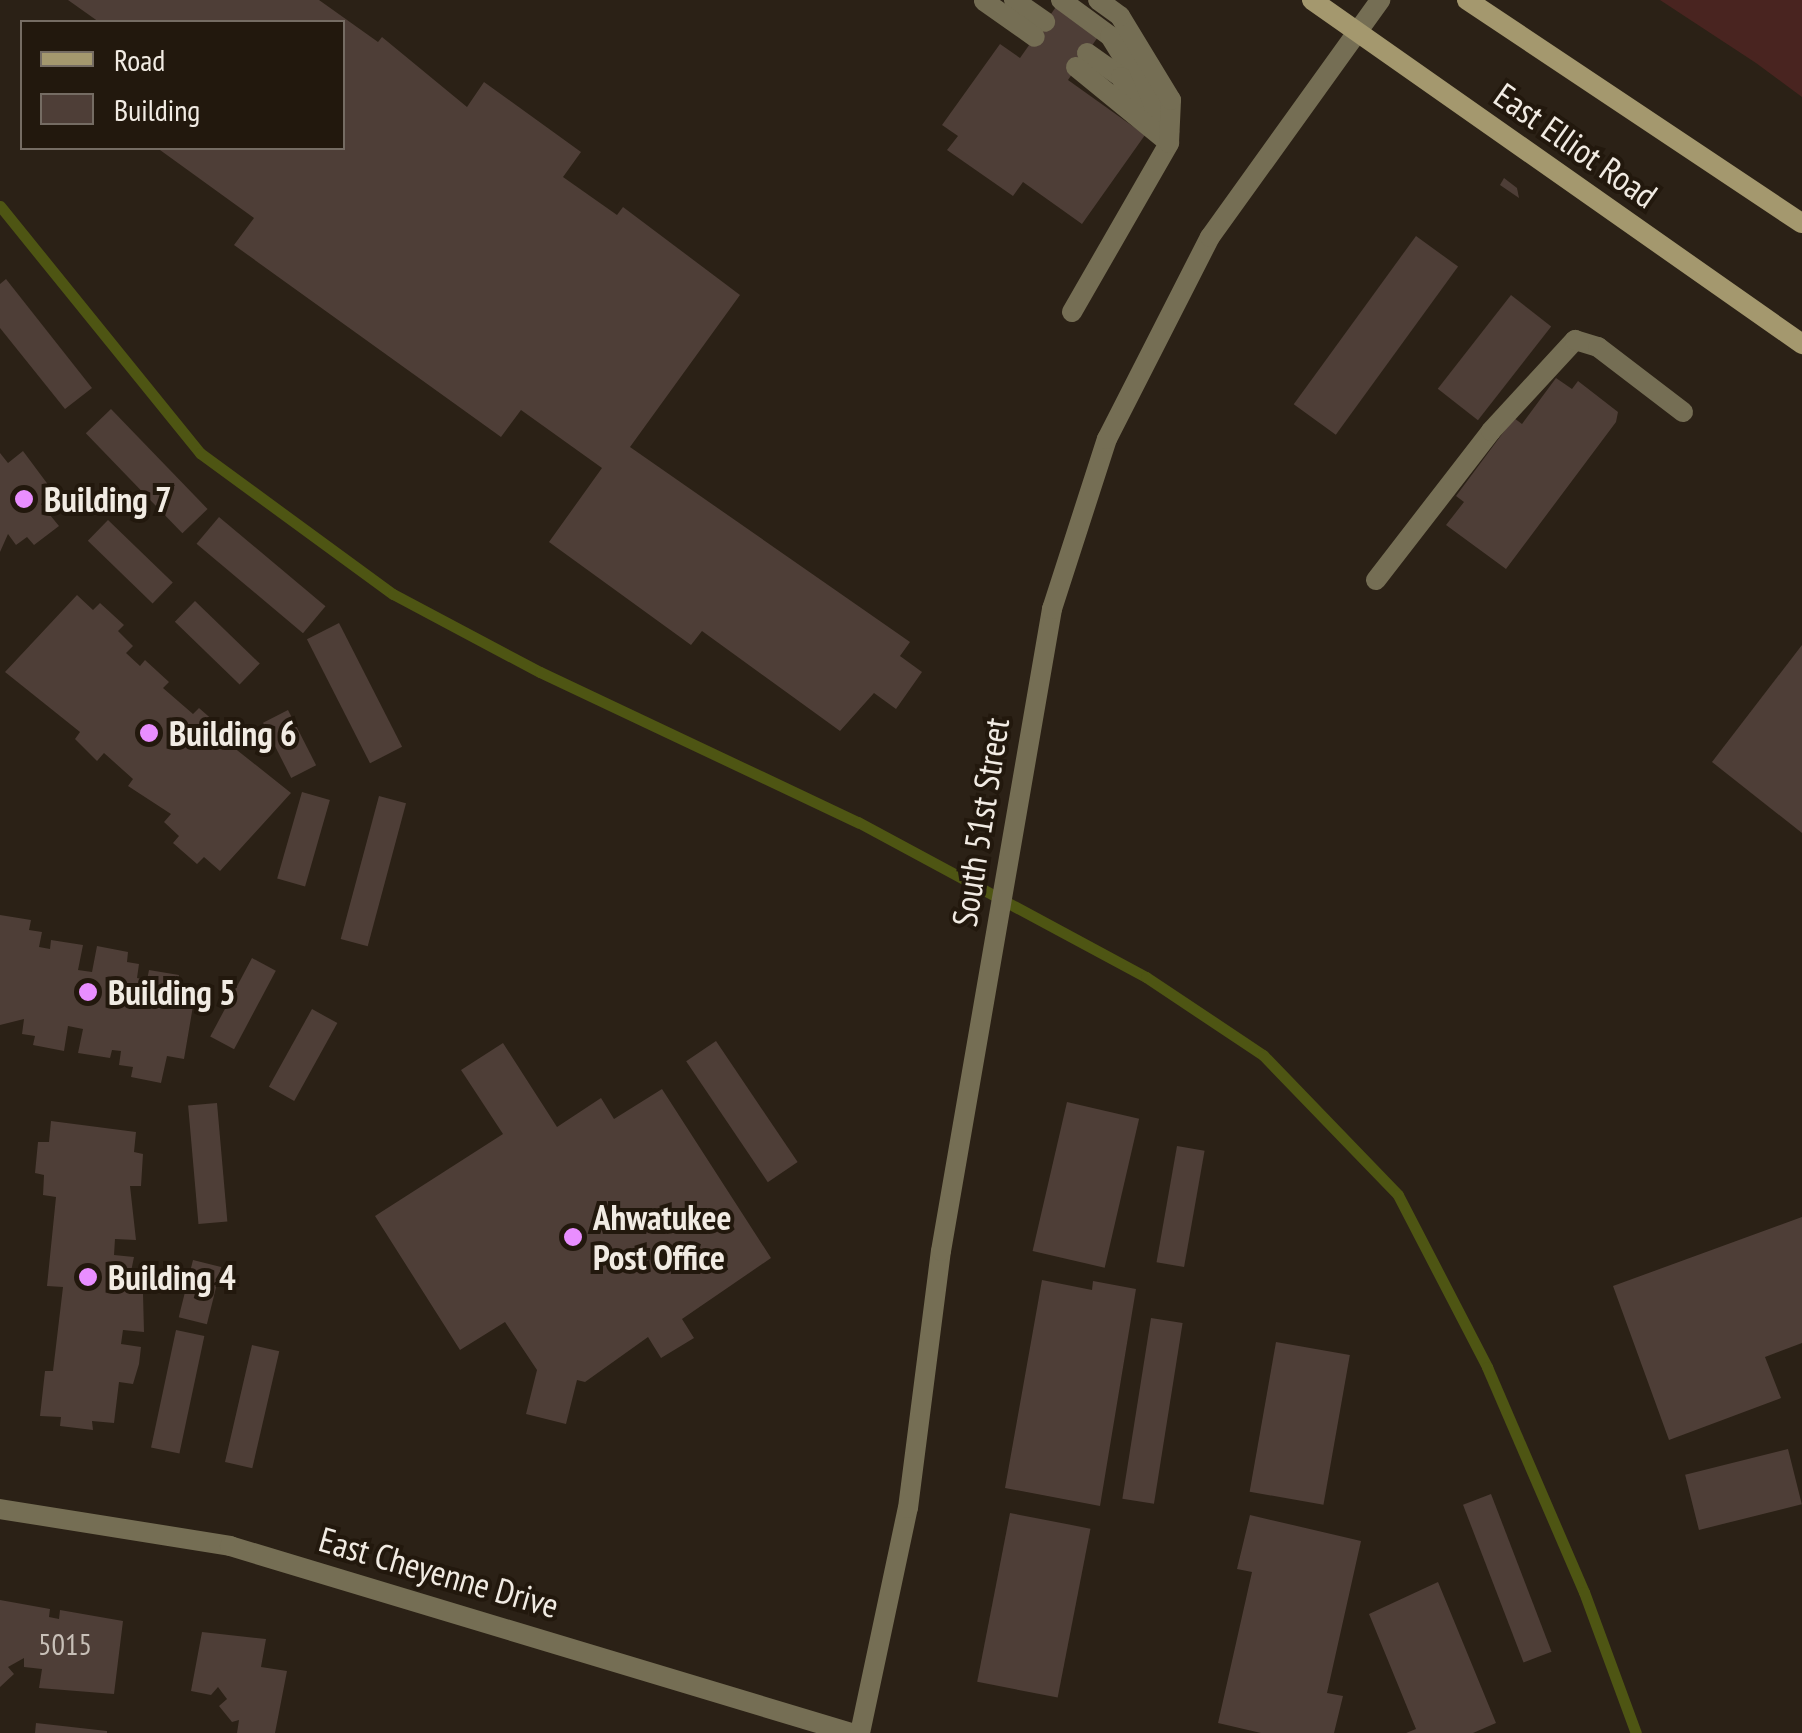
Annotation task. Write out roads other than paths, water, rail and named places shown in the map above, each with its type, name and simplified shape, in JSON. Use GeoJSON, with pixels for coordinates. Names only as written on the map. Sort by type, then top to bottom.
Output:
{"type":"FeatureCollection","features":[{"type":"Feature","properties":{"kind":"main road","name":"East Elliot Road"},"geometry":{"type":"LineString","coordinates":[[1312,0],[1802,344]]}},
{"type":"Feature","properties":{"kind":"main road","name":"East Elliot Road"},"geometry":{"type":"LineString","coordinates":[[1467,0],[1802,223]]}},
{"type":"Feature","properties":{"kind":"street"},"geometry":{"type":"LineString","coordinates":[[984,1],[1040,30],[1014,0]]}},
{"type":"Feature","properties":{"kind":"street"},"geometry":{"type":"LineString","coordinates":[[1061,0],[1110,36],[1169,139]]}},
{"type":"Feature","properties":{"kind":"street"},"geometry":{"type":"LineString","coordinates":[[1072,312],[1169,139],[1171,100],[1120,16],[1098,0]]}},
{"type":"Feature","properties":{"kind":"street","name":"South 51st Street"},"geometry":{"type":"LineString","coordinates":[[860,1733],[908,1508],[944,1232],[1052,609],[1108,439],[1210,237],[1380,0]]}},
{"type":"Feature","properties":{"kind":"street"},"geometry":{"type":"LineString","coordinates":[[1082,60],[1135,114],[1169,139]]}},
{"type":"Feature","properties":{"kind":"street"},"geometry":{"type":"LineString","coordinates":[[1376,580],[1491,431],[1576,340],[1598,348],[1683,412]]}},
{"type":"Feature","properties":{"kind":"street","name":"East Cheyenne Drive"},"geometry":{"type":"LineString","coordinates":[[0,1509],[230,1546],[851,1733]]}},
{"type":"Feature","properties":{"kind":"waterway"},"geometry":{"type":"LineString","coordinates":[[0,206],[200,453],[393,594],[540,672],[858,822],[1146,977],[1263,1055],[1398,1195],[1487,1367],[1584,1592],[1636,1733]]}},
{"type":"Feature","properties":{"kind":"place","name":"Building 7"},"geometry":{"type":"Point","coordinates":[24,499]}},
{"type":"Feature","properties":{"kind":"place","name":"Building 6"},"geometry":{"type":"Point","coordinates":[149,733]}},
{"type":"Feature","properties":{"kind":"place","name":"Building 5"},"geometry":{"type":"Point","coordinates":[88,992]}},
{"type":"Feature","properties":{"kind":"place","name":"Ahwatukee Post Office"},"geometry":{"type":"Point","coordinates":[573,1237]}},
{"type":"Feature","properties":{"kind":"place","name":"Building 4"},"geometry":{"type":"Point","coordinates":[88,1277]}}]}
